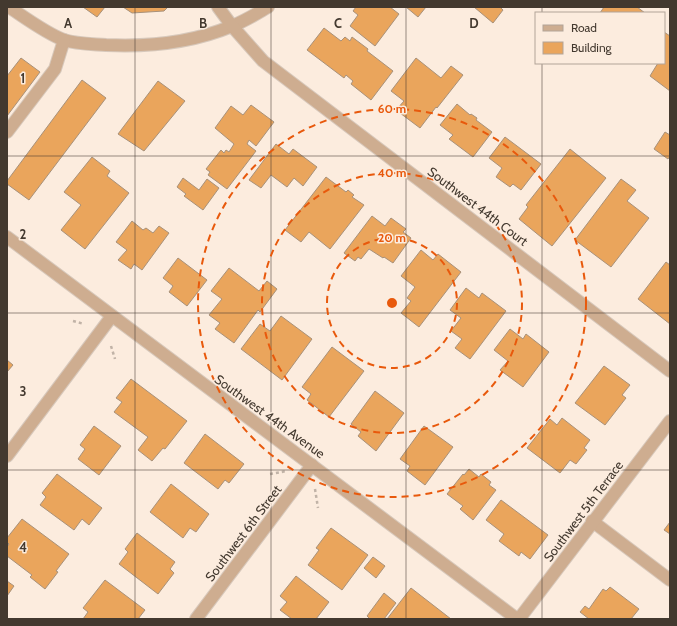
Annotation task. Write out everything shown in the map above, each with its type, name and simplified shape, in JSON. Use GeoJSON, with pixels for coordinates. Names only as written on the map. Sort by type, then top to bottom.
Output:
{"type":"FeatureCollection","features":[{"type":"Feature","properties":{"kind":"street"},"geometry":{"type":"LineString","coordinates":[[9,7],[41,28],[64,40],[93,44],[147,45],[171,42],[232,26],[268,7]]}},
{"type":"Feature","properties":{"kind":"street","name":"Southwest 44th Court"},"geometry":{"type":"LineString","coordinates":[[218,7],[232,26],[264,61],[670,371]]}},
{"type":"Feature","properties":{"kind":"street"},"geometry":{"type":"LineString","coordinates":[[7,132],[55,69],[64,40]]}},
{"type":"Feature","properties":{"kind":"street","name":"Southwest 44th Avenue"},"geometry":{"type":"LineString","coordinates":[[7,237],[518,619]]}},
{"type":"Feature","properties":{"kind":"street"},"geometry":{"type":"LineString","coordinates":[[7,456],[112,316]]}},
{"type":"Feature","properties":{"kind":"street","name":"Southwest 5th Terrace"},"geometry":{"type":"LineString","coordinates":[[518,619],[670,421]]}},
{"type":"Feature","properties":{"kind":"street","name":"Southwest 6th Street"},"geometry":{"type":"LineString","coordinates":[[196,619],[312,465]]}},
{"type":"Feature","properties":{"kind":"street"},"geometry":{"type":"LineString","coordinates":[[592,522],[670,580]]}},
{"type":"Feature","properties":{"kind":"path"},"geometry":{"type":"LineString","coordinates":[[73,321],[85,325]]}},
{"type":"Feature","properties":{"kind":"path"},"geometry":{"type":"LineString","coordinates":[[110,344],[115,359]]}},
{"type":"Feature","properties":{"kind":"path"},"geometry":{"type":"LineString","coordinates":[[270,474],[289,470]]}},
{"type":"Feature","properties":{"kind":"path"},"geometry":{"type":"LineString","coordinates":[[315,488],[318,508]]}},
{"type":"Feature","properties":{"kind":"building"},"geometry":{"type":"Polygon","coordinates":[[[83,7],[105,7],[97,17],[83,7]]]}},
{"type":"Feature","properties":{"kind":"building"},"geometry":{"type":"Polygon","coordinates":[[[123,7],[168,7],[164,11],[132,13],[123,7]]]}},
{"type":"Feature","properties":{"kind":"building"},"geometry":{"type":"Polygon","coordinates":[[[356,7],[390,7],[399,14],[375,46],[350,26],[358,15],[353,11],[356,7]]]}},
{"type":"Feature","properties":{"kind":"building"},"geometry":{"type":"Polygon","coordinates":[[[406,7],[426,7],[418,17],[406,7]]]}},
{"type":"Feature","properties":{"kind":"building"},"geometry":{"type":"Polygon","coordinates":[[[474,7],[500,7],[503,10],[493,23],[474,7]]]}},
{"type":"Feature","properties":{"kind":"building"},"geometry":{"type":"Polygon","coordinates":[[[604,7],[637,7],[644,12],[601,12],[604,7]]]}},
{"type":"Feature","properties":{"kind":"building"},"geometry":{"type":"Polygon","coordinates":[[[324,28],[341,41],[345,37],[350,41],[352,37],[368,49],[367,51],[393,71],[371,100],[351,84],[353,81],[346,75],[344,78],[307,50],[324,28]]]}},
{"type":"Feature","properties":{"kind":"building"},"geometry":{"type":"Polygon","coordinates":[[[665,33],[670,36],[670,91],[650,76],[657,64],[665,64],[665,33]]]}},
{"type":"Feature","properties":{"kind":"building"},"geometry":{"type":"Polygon","coordinates":[[[21,58],[40,72],[7,116],[7,76],[21,58]]]}},
{"type":"Feature","properties":{"kind":"building"},"geometry":{"type":"Polygon","coordinates":[[[416,58],[441,78],[451,66],[463,75],[420,128],[396,110],[404,101],[391,91],[416,58]]]}},
{"type":"Feature","properties":{"kind":"building"},"geometry":{"type":"Polygon","coordinates":[[[82,80],[106,98],[29,200],[7,184],[7,181],[82,80]]]}},
{"type":"Feature","properties":{"kind":"building"},"geometry":{"type":"Polygon","coordinates":[[[158,81],[185,101],[144,151],[118,134],[158,81]]]}},
{"type":"Feature","properties":{"kind":"building"},"geometry":{"type":"Polygon","coordinates":[[[457,104],[470,115],[471,114],[477,118],[476,120],[492,132],[473,157],[449,139],[453,135],[440,125],[457,104]]]}},
{"type":"Feature","properties":{"kind":"building"},"geometry":{"type":"Polygon","coordinates":[[[251,105],[274,122],[256,146],[249,140],[247,144],[256,151],[227,189],[208,175],[210,172],[206,169],[221,150],[224,153],[226,150],[229,152],[234,144],[215,128],[231,106],[243,115],[251,105]]]}},
{"type":"Feature","properties":{"kind":"building"},"geometry":{"type":"Polygon","coordinates":[[[665,132],[670,135],[670,156],[668,159],[654,149],[665,132]]]}},
{"type":"Feature","properties":{"kind":"building"},"geometry":{"type":"Polygon","coordinates":[[[505,137],[541,164],[521,190],[513,184],[510,187],[496,177],[502,168],[489,158],[505,137]]]}},
{"type":"Feature","properties":{"kind":"building"},"geometry":{"type":"Polygon","coordinates":[[[276,144],[289,154],[293,149],[317,167],[303,186],[294,178],[287,187],[271,175],[261,188],[249,180],[276,144]]]}},
{"type":"Feature","properties":{"kind":"building"},"geometry":{"type":"Polygon","coordinates":[[[570,149],[606,178],[552,246],[519,219],[528,207],[526,205],[570,149]]]}},
{"type":"Feature","properties":{"kind":"building"},"geometry":{"type":"Polygon","coordinates":[[[92,157],[110,171],[107,176],[129,193],[85,249],[61,230],[81,205],[64,192],[92,157]]]}},
{"type":"Feature","properties":{"kind":"building"},"geometry":{"type":"Polygon","coordinates":[[[326,177],[346,192],[348,190],[354,195],[352,197],[364,205],[330,249],[309,232],[301,242],[285,230],[326,177]]]}},
{"type":"Feature","properties":{"kind":"building"},"geometry":{"type":"Polygon","coordinates":[[[183,178],[199,190],[207,179],[219,188],[203,210],[184,196],[186,194],[177,187],[183,178]]]}},
{"type":"Feature","properties":{"kind":"building"},"geometry":{"type":"Polygon","coordinates":[[[621,179],[636,190],[627,201],[649,218],[611,267],[575,240],[621,179]]]}},
{"type":"Feature","properties":{"kind":"building"},"geometry":{"type":"Polygon","coordinates":[[[372,216],[385,226],[391,218],[406,229],[403,232],[411,238],[393,263],[369,249],[361,259],[358,257],[355,261],[344,253],[372,216]]]}},
{"type":"Feature","properties":{"kind":"building"},"geometry":{"type":"Polygon","coordinates":[[[132,221],[143,230],[146,228],[153,233],[159,226],[169,233],[142,270],[134,264],[131,269],[118,260],[127,250],[116,242],[132,221]]]}},
{"type":"Feature","properties":{"kind":"building"},"geometry":{"type":"Polygon","coordinates":[[[421,250],[433,260],[438,254],[461,272],[419,327],[401,313],[411,301],[407,298],[415,287],[401,276],[421,250]]]}},
{"type":"Feature","properties":{"kind":"building"},"geometry":{"type":"Polygon","coordinates":[[[178,258],[207,280],[187,306],[169,292],[173,286],[163,278],[178,258]]]}},
{"type":"Feature","properties":{"kind":"building"},"geometry":{"type":"Polygon","coordinates":[[[666,262],[670,265],[670,324],[638,299],[666,262]]]}},
{"type":"Feature","properties":{"kind":"building"},"geometry":{"type":"Polygon","coordinates":[[[229,268],[259,291],[267,281],[277,289],[260,312],[258,310],[234,343],[215,329],[220,323],[209,315],[222,299],[211,291],[229,268]]]}},
{"type":"Feature","properties":{"kind":"building"},"geometry":{"type":"Polygon","coordinates":[[[466,288],[479,298],[482,293],[506,311],[470,359],[455,348],[462,339],[451,331],[461,318],[450,310],[466,288]]]}},
{"type":"Feature","properties":{"kind":"building"},"geometry":{"type":"Polygon","coordinates":[[[281,316],[312,339],[282,380],[241,349],[260,324],[270,331],[281,316]]]}},
{"type":"Feature","properties":{"kind":"building"},"geometry":{"type":"Polygon","coordinates":[[[510,329],[523,339],[526,334],[549,352],[523,387],[500,370],[508,361],[494,350],[510,329]]]}},
{"type":"Feature","properties":{"kind":"building"},"geometry":{"type":"Polygon","coordinates":[[[332,347],[364,371],[329,417],[307,400],[311,394],[302,387],[332,347]]]}},
{"type":"Feature","properties":{"kind":"building"},"geometry":{"type":"Polygon","coordinates":[[[7,360],[13,365],[7,372],[7,360]]]}},
{"type":"Feature","properties":{"kind":"building"},"geometry":{"type":"Polygon","coordinates":[[[604,366],[630,385],[622,395],[626,398],[605,425],[575,403],[604,366]]]}},
{"type":"Feature","properties":{"kind":"building"},"geometry":{"type":"Polygon","coordinates":[[[131,379],[187,421],[165,449],[163,448],[152,461],[138,450],[148,437],[114,412],[122,402],[116,398],[131,379]]]}},
{"type":"Feature","properties":{"kind":"building"},"geometry":{"type":"Polygon","coordinates":[[[375,391],[404,413],[376,451],[358,436],[361,432],[351,424],[375,391]]]}},
{"type":"Feature","properties":{"kind":"building"},"geometry":{"type":"Polygon","coordinates":[[[562,418],[590,440],[584,448],[587,450],[576,464],[570,460],[560,473],[527,448],[550,419],[557,425],[562,418]]]}},
{"type":"Feature","properties":{"kind":"building"},"geometry":{"type":"Polygon","coordinates":[[[94,426],[121,446],[99,475],[78,459],[85,449],[80,445],[94,426]]]}},
{"type":"Feature","properties":{"kind":"building"},"geometry":{"type":"Polygon","coordinates":[[[424,426],[453,447],[425,485],[407,471],[410,466],[400,459],[424,426]]]}},
{"type":"Feature","properties":{"kind":"building"},"geometry":{"type":"Polygon","coordinates":[[[205,434],[244,464],[229,483],[225,480],[218,489],[184,463],[205,434]]]}},
{"type":"Feature","properties":{"kind":"building"},"geometry":{"type":"Polygon","coordinates":[[[469,469],[479,477],[481,474],[491,482],[489,485],[496,490],[473,520],[460,509],[463,506],[447,494],[463,474],[464,475],[469,469]]]}},
{"type":"Feature","properties":{"kind":"building"},"geometry":{"type":"Polygon","coordinates":[[[57,474],[102,508],[89,525],[82,519],[74,530],[40,505],[46,497],[42,493],[57,474]]]}},
{"type":"Feature","properties":{"kind":"building"},"geometry":{"type":"Polygon","coordinates":[[[171,484],[209,514],[196,532],[190,528],[183,538],[150,512],[171,484]]]}},
{"type":"Feature","properties":{"kind":"building"},"geometry":{"type":"Polygon","coordinates":[[[501,500],[548,535],[530,559],[521,552],[519,556],[499,541],[504,534],[486,520],[501,500]]]}},
{"type":"Feature","properties":{"kind":"building"},"geometry":{"type":"Polygon","coordinates":[[[22,519],[69,554],[45,589],[30,577],[32,575],[7,556],[7,547],[9,544],[7,542],[7,538],[22,519]]]}},
{"type":"Feature","properties":{"kind":"building"},"geometry":{"type":"Polygon","coordinates":[[[670,522],[670,534],[664,530],[670,522]]]}},
{"type":"Feature","properties":{"kind":"building"},"geometry":{"type":"Polygon","coordinates":[[[331,528],[368,555],[342,590],[308,565],[319,550],[316,548],[331,528]]]}},
{"type":"Feature","properties":{"kind":"building"},"geometry":{"type":"Polygon","coordinates":[[[137,533],[175,562],[170,569],[174,573],[158,594],[119,564],[128,552],[125,549],[137,533]]]}},
{"type":"Feature","properties":{"kind":"building"},"geometry":{"type":"Polygon","coordinates":[[[373,557],[385,566],[376,578],[364,568],[373,557]]]}},
{"type":"Feature","properties":{"kind":"building"},"geometry":{"type":"Polygon","coordinates":[[[296,576],[329,602],[316,619],[292,619],[280,610],[287,602],[280,596],[296,576]]]}},
{"type":"Feature","properties":{"kind":"building"},"geometry":{"type":"Polygon","coordinates":[[[105,580],[145,610],[138,619],[83,619],[88,612],[83,608],[105,580]]]}},
{"type":"Feature","properties":{"kind":"building"},"geometry":{"type":"Polygon","coordinates":[[[7,581],[14,586],[7,596],[7,581]]]}},
{"type":"Feature","properties":{"kind":"building"},"geometry":{"type":"Polygon","coordinates":[[[610,587],[639,609],[631,619],[589,619],[580,612],[585,606],[589,609],[603,589],[606,591],[610,587]]]}},
{"type":"Feature","properties":{"kind":"building"},"geometry":{"type":"Polygon","coordinates":[[[411,588],[451,619],[387,619],[411,588]]]}},
{"type":"Feature","properties":{"kind":"building"},"geometry":{"type":"Polygon","coordinates":[[[384,593],[396,603],[384,619],[370,619],[367,616],[384,593]]]}}]}
